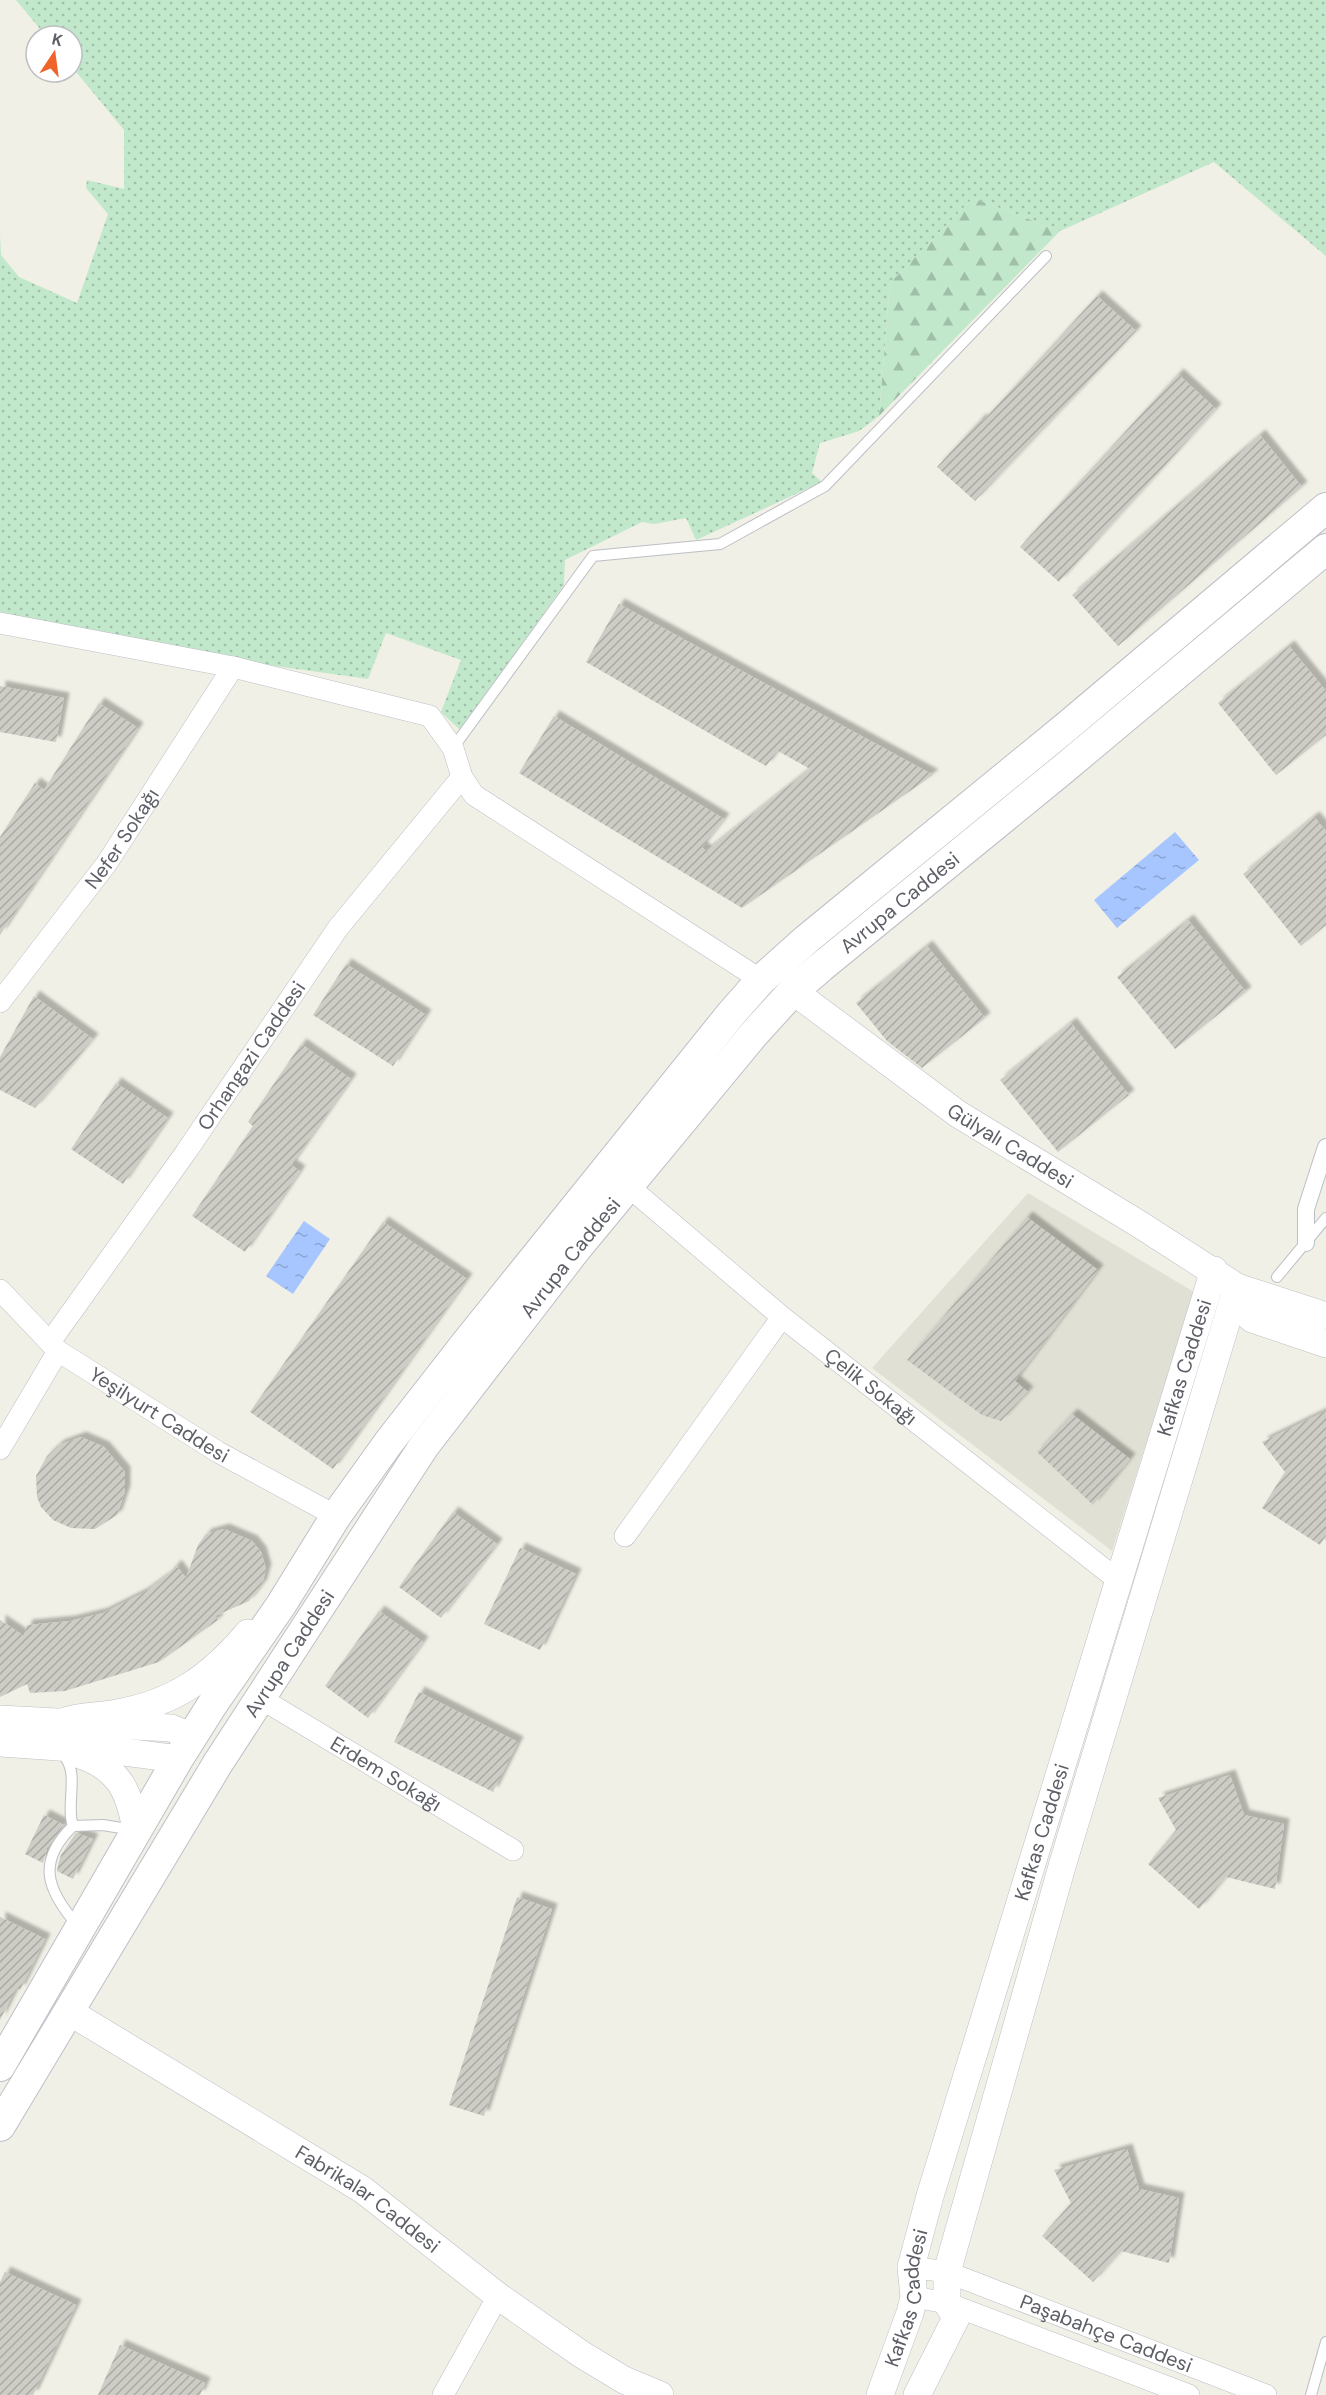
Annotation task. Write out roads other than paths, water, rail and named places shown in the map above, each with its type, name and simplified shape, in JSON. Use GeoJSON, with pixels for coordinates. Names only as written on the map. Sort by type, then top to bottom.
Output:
{"type":"FeatureCollection","features":[{"type":"Feature","properties":{"kind":"main road","name":"Avrupa Caddesi"},"geometry":{"type":"LineString","coordinates":[[0,2066],[185,1748],[281,1605],[336,1516],[389,1442],[460,1351],[761,980],[807,939],[1065,728],[1322,536]]}},
{"type":"Feature","properties":{"kind":"main road","name":"Avrupa Caddesi"},"geometry":{"type":"LineString","coordinates":[[0,2126],[218,1763],[424,1446],[628,1186],[753,1035],[793,991],[1322,536]]}},
{"type":"Feature","properties":{"kind":"main road"},"geometry":{"type":"LineString","coordinates":[[185,1748],[214,1755],[218,1763]]}},
{"type":"Feature","properties":{"kind":"street"},"geometry":{"type":"LineString","coordinates":[[0,623],[233,667],[430,716],[453,748],[462,777],[474,795],[761,980]]}},
{"type":"Feature","properties":{"kind":"street","name":"Nefer Sokağı"},"geometry":{"type":"LineString","coordinates":[[0,1002],[107,862],[233,667]]}},
{"type":"Feature","properties":{"kind":"street","name":"Orhangazi Caddesi"},"geometry":{"type":"LineString","coordinates":[[0,1449],[54,1346],[338,928],[462,777]]}},
{"type":"Feature","properties":{"kind":"street","name":"Gülyalı Caddesi"},"geometry":{"type":"LineString","coordinates":[[793,991],[958,1114],[1214,1270],[1237,1287],[1326,1316]]}},
{"type":"Feature","properties":{"kind":"street"},"geometry":{"type":"LineString","coordinates":[[1306,1243],[1306,1209],[1326,1147]]}},
{"type":"Feature","properties":{"kind":"street","name":"Çelik Sokağı"},"geometry":{"type":"LineString","coordinates":[[628,1186],[782,1317],[1118,1580]]}},
{"type":"Feature","properties":{"kind":"street","name":"Kafkas Caddesi"},"geometry":{"type":"LineString","coordinates":[[880,2395],[914,2297],[911,2266],[1214,1270]]}},
{"type":"Feature","properties":{"kind":"street"},"geometry":{"type":"LineString","coordinates":[[1237,1287],[1241,1308],[1252,1319],[1326,1344]]}},
{"type":"Feature","properties":{"kind":"street","name":"Kafkas Caddesi"},"geometry":{"type":"LineString","coordinates":[[917,2395],[956,2318],[947,2302],[946,2272],[1063,1863],[1237,1287]]}},
{"type":"Feature","properties":{"kind":"street","name":"Yeşilyurt Caddesi"},"geometry":{"type":"LineString","coordinates":[[0,1290],[54,1346],[218,1452],[336,1516]]}},
{"type":"Feature","properties":{"kind":"street"},"geometry":{"type":"LineString","coordinates":[[625,1536],[782,1317]]}},
{"type":"Feature","properties":{"kind":"street"},"geometry":{"type":"LineString","coordinates":[[57,1736],[73,1718],[116,1713],[152,1705],[183,1691],[206,1677],[249,1632],[281,1605]]}},
{"type":"Feature","properties":{"kind":"street","name":"Erdem Sokağı"},"geometry":{"type":"LineString","coordinates":[[260,1698],[513,1850]]}},
{"type":"Feature","properties":{"kind":"street"},"geometry":{"type":"LineString","coordinates":[[0,1719],[57,1736],[94,1760],[122,1783],[132,1804],[136,1830]]}},
{"type":"Feature","properties":{"kind":"street"},"geometry":{"type":"LineString","coordinates":[[0,1743],[57,1736],[171,1728],[185,1748]]}},
{"type":"Feature","properties":{"kind":"street","name":"Fabrikalar Caddesi"},"geometry":{"type":"LineString","coordinates":[[68,2011],[363,2190],[498,2296],[581,2354],[624,2380],[660,2395]]}},
{"type":"Feature","properties":{"kind":"street","name":"Paşabahçe Caddesi"},"geometry":{"type":"LineString","coordinates":[[911,2266],[946,2272],[1266,2395]]}},
{"type":"Feature","properties":{"kind":"street"},"geometry":{"type":"LineString","coordinates":[[443,2395],[498,2296]]}},
{"type":"Feature","properties":{"kind":"street"},"geometry":{"type":"LineString","coordinates":[[914,2297],[947,2302],[1189,2395]]}},
{"type":"Feature","properties":{"kind":"lane"},"geometry":{"type":"LineString","coordinates":[[453,748],[593,556],[720,543],[825,486],[1046,256]]}},
{"type":"Feature","properties":{"kind":"lane"},"geometry":{"type":"LineString","coordinates":[[1277,1277],[1326,1218]]}},
{"type":"Feature","properties":{"kind":"lane"},"geometry":{"type":"LineString","coordinates":[[57,1736],[70,1765],[69,1814],[73,1826]]}},
{"type":"Feature","properties":{"kind":"lane"},"geometry":{"type":"LineString","coordinates":[[79,1927],[57,1899],[48,1866],[59,1841],[73,1826],[103,1825],[136,1830]]}},
{"type":"Feature","properties":{"kind":"lane"},"geometry":{"type":"LineString","coordinates":[[1311,2395],[1326,2342]]}},
{"type":"Feature","properties":{"kind":"water"},"geometry":{"type":"Polygon","coordinates":[[[1175,832],[1199,860],[1117,928],[1094,900],[1175,832]]]}},
{"type":"Feature","properties":{"kind":"water"},"geometry":{"type":"Polygon","coordinates":[[[304,1221],[330,1239],[293,1294],[266,1276],[304,1221]]]}}]}
